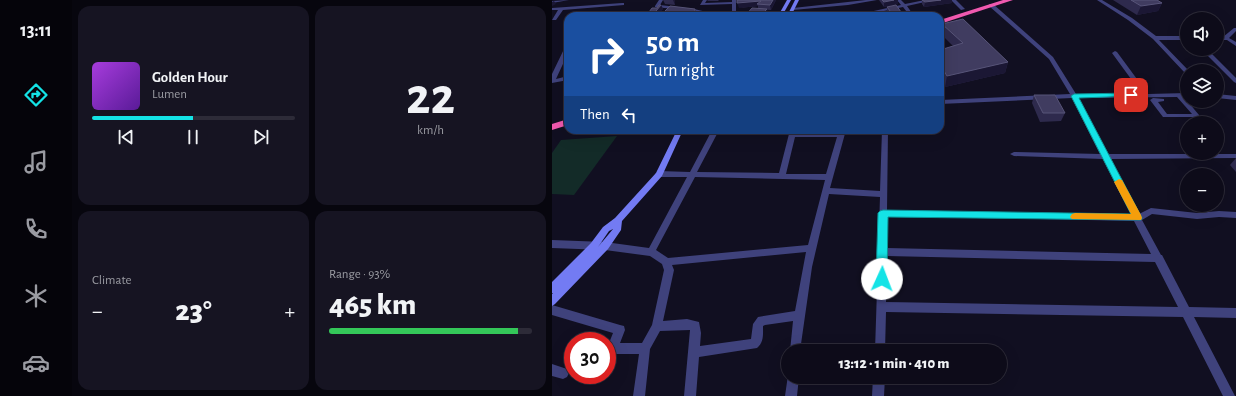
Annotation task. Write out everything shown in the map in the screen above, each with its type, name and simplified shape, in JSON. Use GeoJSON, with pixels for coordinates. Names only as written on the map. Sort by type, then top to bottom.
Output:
{"type":"FeatureCollection","features":[{"type":"Feature","properties":{"kind":"highway"},"geometry":{"type":"LineString","coordinates":[[944,16],[991,2],[1010,0]]}},
{"type":"Feature","properties":{"kind":"highway"},"geometry":{"type":"LineString","coordinates":[[944,20],[991,2]]}},
{"type":"Feature","properties":{"kind":"highway"},"geometry":{"type":"LineString","coordinates":[[552,120],[564,117]]}},
{"type":"Feature","properties":{"kind":"highway"},"geometry":{"type":"LineString","coordinates":[[552,127],[564,123]]}},
{"type":"Feature","properties":{"kind":"street"},"geometry":{"type":"LineString","coordinates":[[552,2],[567,0]]}},
{"type":"Feature","properties":{"kind":"street"},"geometry":{"type":"LineString","coordinates":[[585,12],[591,0]]}},
{"type":"Feature","properties":{"kind":"street"},"geometry":{"type":"LineString","coordinates":[[661,0],[657,6],[670,6],[703,12]]}},
{"type":"Feature","properties":{"kind":"street"},"geometry":{"type":"LineString","coordinates":[[705,0],[702,4],[733,1],[734,12]]}},
{"type":"Feature","properties":{"kind":"street"},"geometry":{"type":"LineString","coordinates":[[782,12],[789,0]]}},
{"type":"Feature","properties":{"kind":"street"},"geometry":{"type":"LineString","coordinates":[[791,12],[797,0]]}},
{"type":"Feature","properties":{"kind":"street"},"geometry":{"type":"LineString","coordinates":[[793,9],[875,0]]}},
{"type":"Feature","properties":{"kind":"street"},"geometry":{"type":"LineString","coordinates":[[899,0],[909,12]]}},
{"type":"Feature","properties":{"kind":"street"},"geometry":{"type":"LineString","coordinates":[[873,12],[932,0]]}},
{"type":"Feature","properties":{"kind":"street"},"geometry":{"type":"LineString","coordinates":[[953,0],[963,9]]}},
{"type":"Feature","properties":{"kind":"street"},"geometry":{"type":"LineString","coordinates":[[1100,0],[1130,19],[1155,38],[1180,65]]}},
{"type":"Feature","properties":{"kind":"street"},"geometry":{"type":"LineString","coordinates":[[552,9],[588,6],[610,2],[622,4]]}},
{"type":"Feature","properties":{"kind":"street"},"geometry":{"type":"LineString","coordinates":[[991,2],[1051,58],[1074,96],[1229,396]]}},
{"type":"Feature","properties":{"kind":"street"},"geometry":{"type":"LineString","coordinates":[[848,4],[853,12]]}},
{"type":"Feature","properties":{"kind":"street"},"geometry":{"type":"LineString","coordinates":[[666,11],[670,6]]}},
{"type":"Feature","properties":{"kind":"street"},"geometry":{"type":"LineString","coordinates":[[554,19],[562,8]]}},
{"type":"Feature","properties":{"kind":"street"},"geometry":{"type":"LineString","coordinates":[[756,11],[762,12]]}},
{"type":"Feature","properties":{"kind":"street"},"geometry":{"type":"LineString","coordinates":[[1225,38],[1236,29]]}},
{"type":"Feature","properties":{"kind":"street"},"geometry":{"type":"LineString","coordinates":[[1155,38],[1180,38]]}},
{"type":"Feature","properties":{"kind":"street"},"geometry":{"type":"LineString","coordinates":[[1225,38],[1232,40],[1236,44]]}},
{"type":"Feature","properties":{"kind":"street"},"geometry":{"type":"LineString","coordinates":[[1114,53],[1145,94]]}},
{"type":"Feature","properties":{"kind":"street"},"geometry":{"type":"LineString","coordinates":[[1211,56],[1236,81]]}},
{"type":"Feature","properties":{"kind":"street"},"geometry":{"type":"LineString","coordinates":[[552,81],[560,61]]}},
{"type":"Feature","properties":{"kind":"street"},"geometry":{"type":"LineString","coordinates":[[552,81],[564,79]]}},
{"type":"Feature","properties":{"kind":"street"},"geometry":{"type":"LineString","coordinates":[[944,102],[1145,94],[1180,96]]}},
{"type":"Feature","properties":{"kind":"street"},"geometry":{"type":"LineString","coordinates":[[1183,96],[1197,116],[1165,116],[1153,100],[1183,96]]}},
{"type":"Feature","properties":{"kind":"street"},"geometry":{"type":"LineString","coordinates":[[1224,97],[1236,98]]}},
{"type":"Feature","properties":{"kind":"street"},"geometry":{"type":"LineString","coordinates":[[552,289],[594,246],[606,229],[618,220],[659,174],[679,134]]}},
{"type":"Feature","properties":{"kind":"street"},"geometry":{"type":"LineString","coordinates":[[651,252],[713,134]]}},
{"type":"Feature","properties":{"kind":"street"},"geometry":{"type":"LineString","coordinates":[[782,176],[793,134]]}},
{"type":"Feature","properties":{"kind":"street"},"geometry":{"type":"LineString","coordinates":[[796,344],[812,248],[829,177],[843,134]]}},
{"type":"Feature","properties":{"kind":"street"},"geometry":{"type":"LineString","coordinates":[[880,344],[885,134]]}},
{"type":"Feature","properties":{"kind":"street"},"geometry":{"type":"LineString","coordinates":[[1014,154],[1105,157],[1236,156]]}},
{"type":"Feature","properties":{"kind":"street"},"geometry":{"type":"LineString","coordinates":[[659,174],[829,177]]}},
{"type":"Feature","properties":{"kind":"street"},"geometry":{"type":"LineString","coordinates":[[827,190],[884,194]]}},
{"type":"Feature","properties":{"kind":"street"},"geometry":{"type":"LineString","coordinates":[[883,213],[1138,218],[1151,211],[1197,216],[1220,214],[1236,215]]}},
{"type":"Feature","properties":{"kind":"street"},"geometry":{"type":"LineString","coordinates":[[552,301],[605,246],[617,230],[618,220]]}},
{"type":"Feature","properties":{"kind":"street"},"geometry":{"type":"LineString","coordinates":[[552,244],[605,246],[651,252],[666,262],[669,270],[657,326],[644,348],[639,396]]}},
{"type":"Feature","properties":{"kind":"street"},"geometry":{"type":"LineString","coordinates":[[666,262],[812,248]]}},
{"type":"Feature","properties":{"kind":"street"},"geometry":{"type":"LineString","coordinates":[[882,252],[1159,258]]}},
{"type":"Feature","properties":{"kind":"street"},"geometry":{"type":"LineString","coordinates":[[881,307],[1236,313]]}},
{"type":"Feature","properties":{"kind":"street"},"geometry":{"type":"LineString","coordinates":[[552,310],[620,330],[612,349],[644,348]]}},
{"type":"Feature","properties":{"kind":"street"},"geometry":{"type":"LineString","coordinates":[[693,352],[752,344],[757,341],[758,324],[762,320],[800,315]]}},
{"type":"Feature","properties":{"kind":"street"},"geometry":{"type":"LineString","coordinates":[[657,326],[687,324],[695,326],[696,333],[690,396]]}},
{"type":"Feature","properties":{"kind":"street"},"geometry":{"type":"LineString","coordinates":[[791,396],[792,384]]}},
{"type":"Feature","properties":{"kind":"street"},"geometry":{"type":"LineString","coordinates":[[878,396],[879,384]]}},
{"type":"Feature","properties":{"kind":"green space"},"geometry":{"type":"Polygon","coordinates":[[[617,136],[574,195],[552,194],[552,153],[561,140],[617,136]]]}},
{"type":"Feature","properties":{"kind":"building"},"geometry":{"type":"Polygon","coordinates":[[[737,0],[773,0],[770,5],[757,4],[761,1],[737,3],[737,0]]]}},
{"type":"Feature","properties":{"kind":"building"},"geometry":{"type":"Polygon","coordinates":[[[882,0],[894,0],[884,2],[882,0]]]}},
{"type":"Feature","properties":{"kind":"building"},"geometry":{"type":"Polygon","coordinates":[[[922,0],[941,0],[925,2],[922,0]]]}},
{"type":"Feature","properties":{"kind":"building"},"geometry":{"type":"Polygon","coordinates":[[[1131,0],[1157,0],[1162,3],[1141,6],[1131,0]]]}},
{"type":"Feature","properties":{"kind":"building"},"geometry":{"type":"Polygon","coordinates":[[[661,5],[656,12],[649,12],[652,8],[657,8],[661,5]]]}},
{"type":"Feature","properties":{"kind":"building"},"geometry":{"type":"Polygon","coordinates":[[[896,5],[901,12],[891,12],[887,7],[896,5]]]}},
{"type":"Feature","properties":{"kind":"building"},"geometry":{"type":"Polygon","coordinates":[[[670,6],[695,9],[695,12],[664,12],[670,6]]]}},
{"type":"Feature","properties":{"kind":"building"},"geometry":{"type":"Polygon","coordinates":[[[752,8],[767,9],[764,12],[748,12],[752,8]]]}},
{"type":"Feature","properties":{"kind":"building"},"geometry":{"type":"Polygon","coordinates":[[[963,19],[1008,62],[947,76],[944,71],[944,49],[963,43],[944,26],[944,24],[963,19]]]}},
{"type":"Feature","properties":{"kind":"building"},"geometry":{"type":"Polygon","coordinates":[[[1034,95],[1055,95],[1065,113],[1043,113],[1034,95]]]}},
{"type":"Feature","properties":{"kind":"slow traffic"},"geometry":{"type":"LineString","coordinates":[[1075,217],[1138,218],[1119,182]]}},
{"type":"Feature","properties":{"kind":"route"},"geometry":{"type":"LineString","coordinates":[[882,279],[883,213],[1138,218],[1074,96],[1131,95]]}}]}
